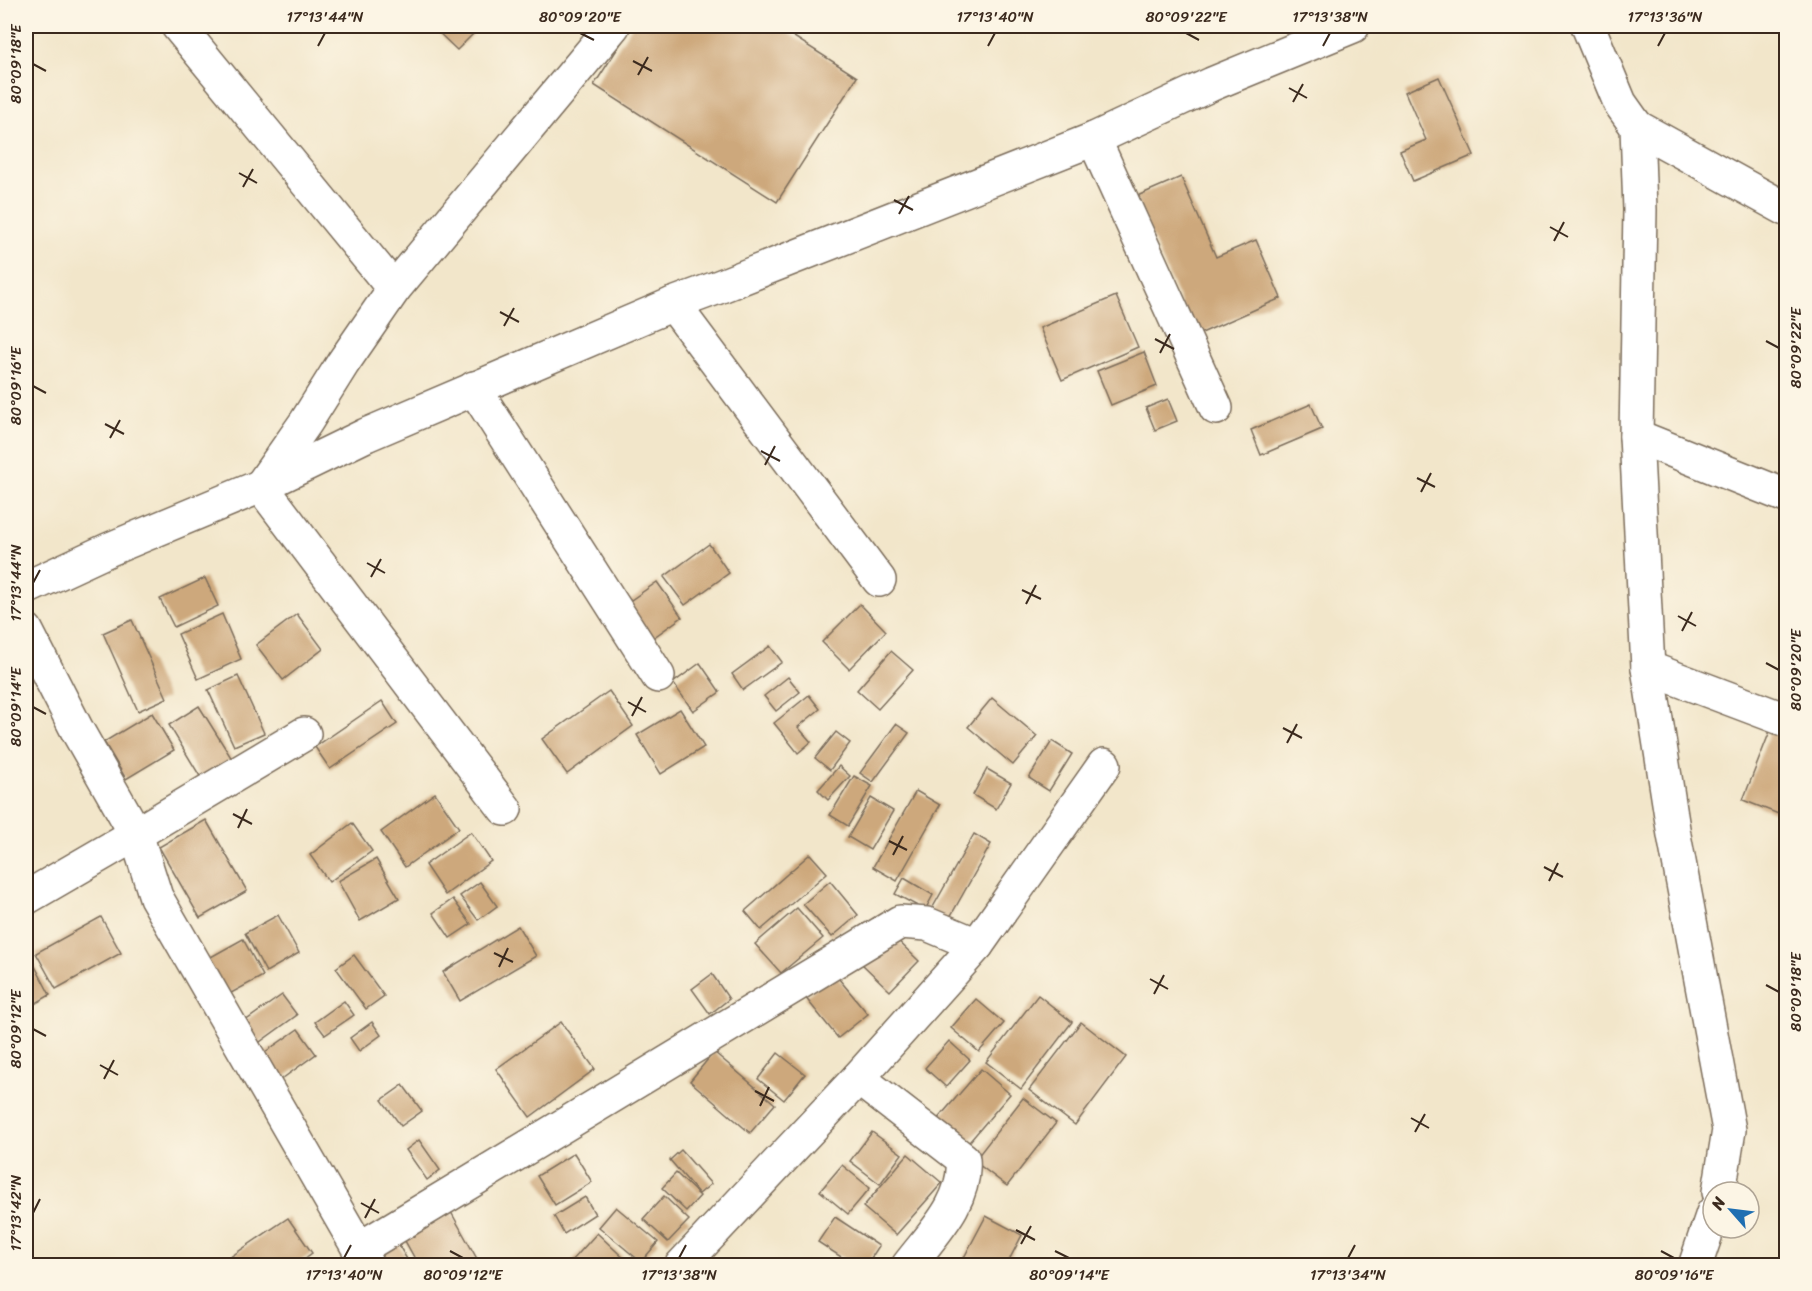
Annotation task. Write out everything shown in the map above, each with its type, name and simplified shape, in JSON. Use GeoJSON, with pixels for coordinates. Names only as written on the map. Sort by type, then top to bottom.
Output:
{"type":"FeatureCollection","features":[{"type":"Feature","properties":{"kind":"street"},"geometry":{"type":"LineString","coordinates":[[178,26],[394,289]]}},
{"type":"Feature","properties":{"kind":"street"},"geometry":{"type":"LineString","coordinates":[[261,486],[394,289],[613,26]]}},
{"type":"Feature","properties":{"kind":"street"},"geometry":{"type":"LineString","coordinates":[[26,588],[110,549],[261,486],[366,435],[474,388],[673,304],[1094,139],[1212,84],[1353,26]]}},
{"type":"Feature","properties":{"kind":"street"},"geometry":{"type":"LineString","coordinates":[[1588,26],[1620,103],[1637,127],[1786,209]]}},
{"type":"Feature","properties":{"kind":"street"},"geometry":{"type":"LineString","coordinates":[[1637,127],[1640,210],[1636,436],[1648,668],[1674,835],[1729,1130],[1721,1180]]}},
{"type":"Feature","properties":{"kind":"street"},"geometry":{"type":"LineString","coordinates":[[1094,139],[1216,408]]}},
{"type":"Feature","properties":{"kind":"street"},"geometry":{"type":"LineString","coordinates":[[673,304],[879,580]]}},
{"type":"Feature","properties":{"kind":"street"},"geometry":{"type":"LineString","coordinates":[[474,388],[658,676]]}},
{"type":"Feature","properties":{"kind":"street"},"geometry":{"type":"LineString","coordinates":[[1636,436],[1786,496]]}},
{"type":"Feature","properties":{"kind":"street"},"geometry":{"type":"LineString","coordinates":[[261,486],[505,809]]}},
{"type":"Feature","properties":{"kind":"street"},"geometry":{"type":"LineString","coordinates":[[26,630],[77,730],[136,834],[156,897],[363,1257],[900,922],[927,924],[977,945]]}},
{"type":"Feature","properties":{"kind":"street"},"geometry":{"type":"LineString","coordinates":[[1648,668],[1786,720]]}},
{"type":"Feature","properties":{"kind":"street"},"geometry":{"type":"LineString","coordinates":[[26,898],[304,734]]}},
{"type":"Feature","properties":{"kind":"street"},"geometry":{"type":"LineString","coordinates":[[681,1266],[858,1078],[977,945],[1104,765]]}},
{"type":"Feature","properties":{"kind":"street"},"geometry":{"type":"LineString","coordinates":[[858,1078],[963,1159],[961,1186],[955,1203],[908,1266]]}},
{"type":"Feature","properties":{"kind":"street"},"geometry":{"type":"LineString","coordinates":[[1695,1266],[1704,1240]]}},
{"type":"Feature","properties":{"kind":"building"},"geometry":{"type":"Polygon","coordinates":[[[432,26],[481,26],[457,50],[432,26]]]}},
{"type":"Feature","properties":{"kind":"building"},"geometry":{"type":"Polygon","coordinates":[[[632,26],[777,26],[857,77],[777,202],[594,85],[632,26]]]}},
{"type":"Feature","properties":{"kind":"building"},"geometry":{"type":"Polygon","coordinates":[[[1439,77],[1474,155],[1413,181],[1400,151],[1426,140],[1405,92],[1439,77]]]}},
{"type":"Feature","properties":{"kind":"building"},"geometry":{"type":"Polygon","coordinates":[[[1181,177],[1216,257],[1256,240],[1281,298],[1195,336],[1135,197],[1181,177]]]}},
{"type":"Feature","properties":{"kind":"building"},"geometry":{"type":"Polygon","coordinates":[[[1116,296],[1138,347],[1062,380],[1040,328],[1116,296]]]}},
{"type":"Feature","properties":{"kind":"building"},"geometry":{"type":"Polygon","coordinates":[[[1144,352],[1157,386],[1111,405],[1097,371],[1144,352]]]}},
{"type":"Feature","properties":{"kind":"building"},"geometry":{"type":"Polygon","coordinates":[[[1168,399],[1177,421],[1155,430],[1146,408],[1168,399]]]}},
{"type":"Feature","properties":{"kind":"building"},"geometry":{"type":"Polygon","coordinates":[[[1311,404],[1322,429],[1261,455],[1251,430],[1311,404]]]}},
{"type":"Feature","properties":{"kind":"building"},"geometry":{"type":"Polygon","coordinates":[[[709,544],[729,573],[685,605],[664,577],[709,544]]]}},
{"type":"Feature","properties":{"kind":"building"},"geometry":{"type":"Polygon","coordinates":[[[205,578],[218,606],[174,627],[160,599],[205,578]]]}},
{"type":"Feature","properties":{"kind":"building"},"geometry":{"type":"Polygon","coordinates":[[[657,582],[682,617],[650,640],[624,605],[657,582]]]}},
{"type":"Feature","properties":{"kind":"building"},"geometry":{"type":"Polygon","coordinates":[[[860,604],[886,631],[849,669],[822,642],[860,604]]]}},
{"type":"Feature","properties":{"kind":"building"},"geometry":{"type":"Polygon","coordinates":[[[222,614],[241,659],[198,679],[178,634],[222,614]]]}},
{"type":"Feature","properties":{"kind":"building"},"geometry":{"type":"Polygon","coordinates":[[[297,614],[323,649],[283,680],[256,645],[297,614]]]}},
{"type":"Feature","properties":{"kind":"building"},"geometry":{"type":"Polygon","coordinates":[[[132,620],[167,698],[138,711],[103,633],[132,620]]]}},
{"type":"Feature","properties":{"kind":"building"},"geometry":{"type":"Polygon","coordinates":[[[770,646],[782,662],[743,690],[732,674],[770,646]]]}},
{"type":"Feature","properties":{"kind":"building"},"geometry":{"type":"Polygon","coordinates":[[[891,651],[913,670],[878,709],[857,690],[891,651]]]}},
{"type":"Feature","properties":{"kind":"building"},"geometry":{"type":"Polygon","coordinates":[[[700,663],[720,692],[693,711],[673,683],[700,663]]]}},
{"type":"Feature","properties":{"kind":"building"},"geometry":{"type":"Polygon","coordinates":[[[238,676],[264,733],[234,746],[208,690],[238,676]]]}},
{"type":"Feature","properties":{"kind":"building"},"geometry":{"type":"Polygon","coordinates":[[[788,677],[800,692],[776,711],[764,696],[788,677]]]}},
{"type":"Feature","properties":{"kind":"building"},"geometry":{"type":"Polygon","coordinates":[[[609,691],[633,726],[567,774],[542,739],[609,691]]]}},
{"type":"Feature","properties":{"kind":"building"},"geometry":{"type":"Polygon","coordinates":[[[809,695],[820,709],[798,727],[811,742],[798,753],[774,723],[809,695]]]}},
{"type":"Feature","properties":{"kind":"building"},"geometry":{"type":"Polygon","coordinates":[[[992,698],[1037,736],[1013,765],[968,727],[992,698]]]}},
{"type":"Feature","properties":{"kind":"building"},"geometry":{"type":"Polygon","coordinates":[[[382,701],[397,724],[330,769],[315,747],[382,701]]]}},
{"type":"Feature","properties":{"kind":"building"},"geometry":{"type":"Polygon","coordinates":[[[199,706],[232,759],[201,778],[169,725],[199,706]]]}},
{"type":"Feature","properties":{"kind":"building"},"geometry":{"type":"Polygon","coordinates":[[[680,709],[704,747],[661,774],[637,735],[680,709]]]}},
{"type":"Feature","properties":{"kind":"building"},"geometry":{"type":"Polygon","coordinates":[[[152,713],[174,750],[126,779],[104,742],[152,713]]]}},
{"type":"Feature","properties":{"kind":"building"},"geometry":{"type":"Polygon","coordinates":[[[896,724],[909,733],[873,782],[860,773],[896,724]]]}},
{"type":"Feature","properties":{"kind":"building"},"geometry":{"type":"Polygon","coordinates":[[[1770,731],[1786,737],[1786,817],[1743,800],[1770,731]]]}},
{"type":"Feature","properties":{"kind":"building"},"geometry":{"type":"Polygon","coordinates":[[[836,732],[850,743],[830,770],[815,758],[836,732]]]}},
{"type":"Feature","properties":{"kind":"building"},"geometry":{"type":"Polygon","coordinates":[[[1052,741],[1072,754],[1049,791],[1029,778],[1052,741]]]}},
{"type":"Feature","properties":{"kind":"building"},"geometry":{"type":"Polygon","coordinates":[[[839,766],[850,776],[828,800],[818,790],[839,766]]]}},
{"type":"Feature","properties":{"kind":"building"},"geometry":{"type":"Polygon","coordinates":[[[987,769],[1011,783],[996,809],[973,795],[987,769]]]}},
{"type":"Feature","properties":{"kind":"building"},"geometry":{"type":"Polygon","coordinates":[[[854,776],[872,786],[848,826],[830,815],[854,776]]]}},
{"type":"Feature","properties":{"kind":"building"},"geometry":{"type":"Polygon","coordinates":[[[916,791],[940,805],[897,881],[873,867],[916,791]]]}},
{"type":"Feature","properties":{"kind":"building"},"geometry":{"type":"Polygon","coordinates":[[[435,793],[459,828],[405,867],[381,832],[435,793]]]}},
{"type":"Feature","properties":{"kind":"building"},"geometry":{"type":"Polygon","coordinates":[[[871,798],[893,811],[870,850],[848,837],[871,798]]]}},
{"type":"Feature","properties":{"kind":"building"},"geometry":{"type":"Polygon","coordinates":[[[206,820],[247,891],[200,918],[159,847],[206,820]]]}},
{"type":"Feature","properties":{"kind":"building"},"geometry":{"type":"Polygon","coordinates":[[[352,823],[372,851],[329,882],[310,855],[352,823]]]}},
{"type":"Feature","properties":{"kind":"building"},"geometry":{"type":"Polygon","coordinates":[[[471,832],[491,861],[445,895],[425,865],[471,832]]]}},
{"type":"Feature","properties":{"kind":"building"},"geometry":{"type":"Polygon","coordinates":[[[974,834],[991,844],[945,926],[928,916],[974,834]]]}},
{"type":"Feature","properties":{"kind":"building"},"geometry":{"type":"Polygon","coordinates":[[[810,854],[827,873],[761,930],[745,911],[810,854]]]}},
{"type":"Feature","properties":{"kind":"building"},"geometry":{"type":"Polygon","coordinates":[[[376,859],[399,898],[360,921],[338,881],[376,859]]]}},
{"type":"Feature","properties":{"kind":"building"},"geometry":{"type":"Polygon","coordinates":[[[904,878],[933,895],[925,910],[895,894],[904,878]]]}},
{"type":"Feature","properties":{"kind":"building"},"geometry":{"type":"Polygon","coordinates":[[[830,881],[858,915],[832,937],[803,904],[830,881]]]}},
{"type":"Feature","properties":{"kind":"building"},"geometry":{"type":"Polygon","coordinates":[[[480,882],[497,906],[478,920],[460,896],[480,882]]]}},
{"type":"Feature","properties":{"kind":"building"},"geometry":{"type":"Polygon","coordinates":[[[453,899],[471,924],[450,938],[433,913],[453,899]]]}},
{"type":"Feature","properties":{"kind":"building"},"geometry":{"type":"Polygon","coordinates":[[[797,908],[823,938],[781,973],[755,944],[797,908]]]}},
{"type":"Feature","properties":{"kind":"building"},"geometry":{"type":"Polygon","coordinates":[[[278,915],[299,953],[266,972],[245,933],[278,915]]]}},
{"type":"Feature","properties":{"kind":"building"},"geometry":{"type":"Polygon","coordinates":[[[101,917],[121,953],[56,989],[36,953],[101,917]]]}},
{"type":"Feature","properties":{"kind":"building"},"geometry":{"type":"Polygon","coordinates":[[[518,926],[536,956],[460,1001],[443,972],[518,926]]]}},
{"type":"Feature","properties":{"kind":"building"},"geometry":{"type":"Polygon","coordinates":[[[890,933],[919,961],[890,991],[861,963],[890,933]]]}},
{"type":"Feature","properties":{"kind":"building"},"geometry":{"type":"Polygon","coordinates":[[[243,939],[263,976],[220,999],[200,963],[243,939]]]}},
{"type":"Feature","properties":{"kind":"building"},"geometry":{"type":"Polygon","coordinates":[[[26,949],[50,995],[26,1009],[26,949]]]}},
{"type":"Feature","properties":{"kind":"building"},"geometry":{"type":"Polygon","coordinates":[[[354,955],[384,996],[366,1009],[336,968],[354,955]]]}},
{"type":"Feature","properties":{"kind":"building"},"geometry":{"type":"Polygon","coordinates":[[[834,973],[868,1014],[838,1038],[805,997],[834,973]]]}},
{"type":"Feature","properties":{"kind":"building"},"geometry":{"type":"Polygon","coordinates":[[[712,974],[729,999],[710,1014],[692,989],[712,974]]]}},
{"type":"Feature","properties":{"kind":"building"},"geometry":{"type":"Polygon","coordinates":[[[282,995],[297,1015],[253,1047],[238,1026],[282,995]]]}},
{"type":"Feature","properties":{"kind":"building"},"geometry":{"type":"Polygon","coordinates":[[[1038,995],[1072,1022],[1021,1089],[986,1062],[1038,995]]]}},
{"type":"Feature","properties":{"kind":"building"},"geometry":{"type":"Polygon","coordinates":[[[976,999],[1004,1023],[979,1052],[951,1028],[976,999]]]}},
{"type":"Feature","properties":{"kind":"building"},"geometry":{"type":"Polygon","coordinates":[[[344,1001],[354,1015],[325,1035],[315,1022],[344,1001]]]}},
{"type":"Feature","properties":{"kind":"building"},"geometry":{"type":"Polygon","coordinates":[[[372,1022],[381,1035],[359,1051],[350,1038],[372,1022]]]}},
{"type":"Feature","properties":{"kind":"building"},"geometry":{"type":"Polygon","coordinates":[[[561,1022],[595,1069],[530,1117],[496,1069],[561,1022]]]}},
{"type":"Feature","properties":{"kind":"building"},"geometry":{"type":"Polygon","coordinates":[[[1081,1022],[1126,1057],[1075,1125],[1029,1090],[1081,1022]]]}},
{"type":"Feature","properties":{"kind":"building"},"geometry":{"type":"Polygon","coordinates":[[[298,1029],[316,1054],[279,1081],[261,1055],[298,1029]]]}},
{"type":"Feature","properties":{"kind":"building"},"geometry":{"type":"Polygon","coordinates":[[[949,1041],[970,1060],[946,1087],[925,1068],[949,1041]]]}},
{"type":"Feature","properties":{"kind":"building"},"geometry":{"type":"Polygon","coordinates":[[[714,1052],[775,1104],[750,1133],[690,1081],[714,1052]]]}},
{"type":"Feature","properties":{"kind":"building"},"geometry":{"type":"Polygon","coordinates":[[[778,1053],[805,1074],[784,1100],[758,1079],[778,1053]]]}},
{"type":"Feature","properties":{"kind":"building"},"geometry":{"type":"Polygon","coordinates":[[[981,1069],[1010,1094],[965,1147],[935,1122],[981,1069]]]}},
{"type":"Feature","properties":{"kind":"building"},"geometry":{"type":"Polygon","coordinates":[[[403,1085],[422,1111],[401,1126],[382,1100],[403,1085]]]}},
{"type":"Feature","properties":{"kind":"building"},"geometry":{"type":"Polygon","coordinates":[[[1023,1098],[1056,1123],[1007,1186],[974,1161],[1023,1098]]]}},
{"type":"Feature","properties":{"kind":"building"},"geometry":{"type":"Polygon","coordinates":[[[872,1132],[902,1154],[880,1184],[850,1161],[872,1132]]]}},
{"type":"Feature","properties":{"kind":"building"},"geometry":{"type":"Polygon","coordinates":[[[419,1140],[440,1170],[427,1180],[406,1150],[419,1140]]]}},
{"type":"Feature","properties":{"kind":"building"},"geometry":{"type":"Polygon","coordinates":[[[681,1150],[711,1184],[699,1194],[670,1160],[681,1150]]]}},
{"type":"Feature","properties":{"kind":"building"},"geometry":{"type":"Polygon","coordinates":[[[574,1153],[592,1182],[555,1205],[537,1176],[574,1153]]]}},
{"type":"Feature","properties":{"kind":"building"},"geometry":{"type":"Polygon","coordinates":[[[908,1154],[942,1183],[896,1235],[863,1207],[908,1154]]]}},
{"type":"Feature","properties":{"kind":"building"},"geometry":{"type":"Polygon","coordinates":[[[842,1165],[870,1188],[848,1214],[820,1191],[842,1165]]]}},
{"type":"Feature","properties":{"kind":"building"},"geometry":{"type":"Polygon","coordinates":[[[676,1173],[700,1196],[686,1211],[662,1188],[676,1173]]]}},
{"type":"Feature","properties":{"kind":"building"},"geometry":{"type":"Polygon","coordinates":[[[664,1196],[689,1220],[668,1242],[643,1219],[664,1196]]]}},
{"type":"Feature","properties":{"kind":"building"},"geometry":{"type":"Polygon","coordinates":[[[585,1197],[595,1214],[564,1234],[554,1216],[585,1197]]]}},
{"type":"Feature","properties":{"kind":"building"},"geometry":{"type":"Polygon","coordinates":[[[616,1207],[658,1242],[641,1262],[599,1227],[616,1207]]]}},
{"type":"Feature","properties":{"kind":"building"},"geometry":{"type":"Polygon","coordinates":[[[451,1212],[481,1266],[419,1266],[404,1239],[451,1212]]]}},
{"type":"Feature","properties":{"kind":"building"},"geometry":{"type":"Polygon","coordinates":[[[986,1216],[1022,1235],[1006,1266],[961,1266],[960,1265],[986,1216]]]}},
{"type":"Feature","properties":{"kind":"building"},"geometry":{"type":"Polygon","coordinates":[[[835,1217],[879,1246],[866,1266],[855,1266],[818,1242],[835,1217]]]}},
{"type":"Feature","properties":{"kind":"building"},"geometry":{"type":"Polygon","coordinates":[[[288,1218],[312,1253],[294,1266],[221,1266],[220,1264],[288,1218]]]}},
{"type":"Feature","properties":{"kind":"building"},"geometry":{"type":"Polygon","coordinates":[[[597,1233],[632,1266],[575,1266],[571,1262],[597,1233]]]}},
{"type":"Feature","properties":{"kind":"building"},"geometry":{"type":"Polygon","coordinates":[[[398,1244],[411,1266],[373,1266],[370,1259],[398,1244]]]}}]}
